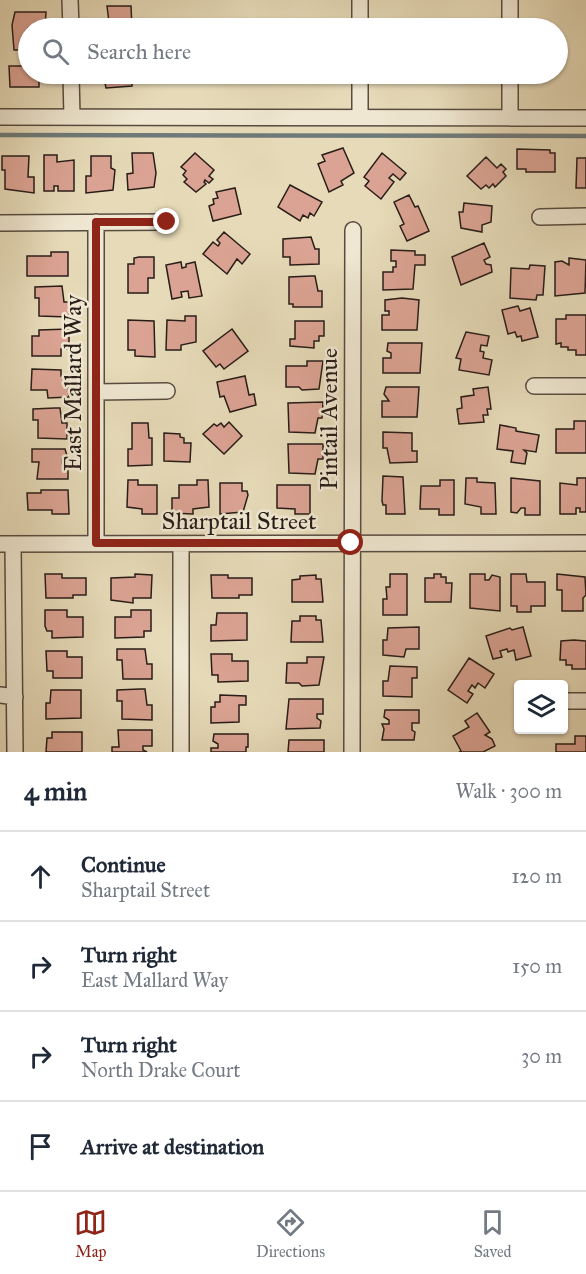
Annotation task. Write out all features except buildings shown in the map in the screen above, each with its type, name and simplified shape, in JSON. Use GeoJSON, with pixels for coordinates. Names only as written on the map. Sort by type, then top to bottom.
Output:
{"type":"FeatureCollection","features":[{"type":"Feature","properties":{"kind":"street"},"geometry":{"type":"LineString","coordinates":[[70,0],[71,18]]}},
{"type":"Feature","properties":{"kind":"street"},"geometry":{"type":"LineString","coordinates":[[360,0],[360,18]]}},
{"type":"Feature","properties":{"kind":"street"},"geometry":{"type":"LineString","coordinates":[[510,0],[510,18]]}},
{"type":"Feature","properties":{"kind":"street"},"geometry":{"type":"LineString","coordinates":[[71,84],[72,117]]}},
{"type":"Feature","properties":{"kind":"street"},"geometry":{"type":"LineString","coordinates":[[360,84],[360,117]]}},
{"type":"Feature","properties":{"kind":"street"},"geometry":{"type":"LineString","coordinates":[[510,84],[510,118]]}},
{"type":"Feature","properties":{"kind":"street"},"geometry":{"type":"LineString","coordinates":[[0,117],[586,118]]}},
{"type":"Feature","properties":{"kind":"street"},"geometry":{"type":"LineString","coordinates":[[540,217],[586,216]]}},
{"type":"Feature","properties":{"kind":"street","name":"East Mallard Way"},"geometry":{"type":"LineString","coordinates":[[96,222],[96,543]]}},
{"type":"Feature","properties":{"kind":"street"},"geometry":{"type":"LineString","coordinates":[[0,223],[167,222]]}},
{"type":"Feature","properties":{"kind":"street","name":"Pintail Avenue"},"geometry":{"type":"LineString","coordinates":[[352,752],[353,230]]}},
{"type":"Feature","properties":{"kind":"street"},"geometry":{"type":"LineString","coordinates":[[534,386],[586,386]]}},
{"type":"Feature","properties":{"kind":"street"},"geometry":{"type":"LineString","coordinates":[[96,392],[167,391]]}},
{"type":"Feature","properties":{"kind":"street","name":"Sharptail Street"},"geometry":{"type":"LineString","coordinates":[[7,545],[586,543]]}},
{"type":"Feature","properties":{"kind":"street"},"geometry":{"type":"LineString","coordinates":[[7,545],[8,696],[15,752]]}},
{"type":"Feature","properties":{"kind":"street"},"geometry":{"type":"LineString","coordinates":[[181,545],[181,752]]}},
{"type":"Feature","properties":{"kind":"street"},"geometry":{"type":"LineString","coordinates":[[568,701],[586,701]]}},
{"type":"Feature","properties":{"kind":"waterway"},"geometry":{"type":"LineString","coordinates":[[0,135],[586,136]]}},
{"type":"Feature","properties":{"kind":"route"},"geometry":{"type":"LineString","coordinates":[[167,222],[96,222],[96,543],[181,545],[351,543]]}}]}
